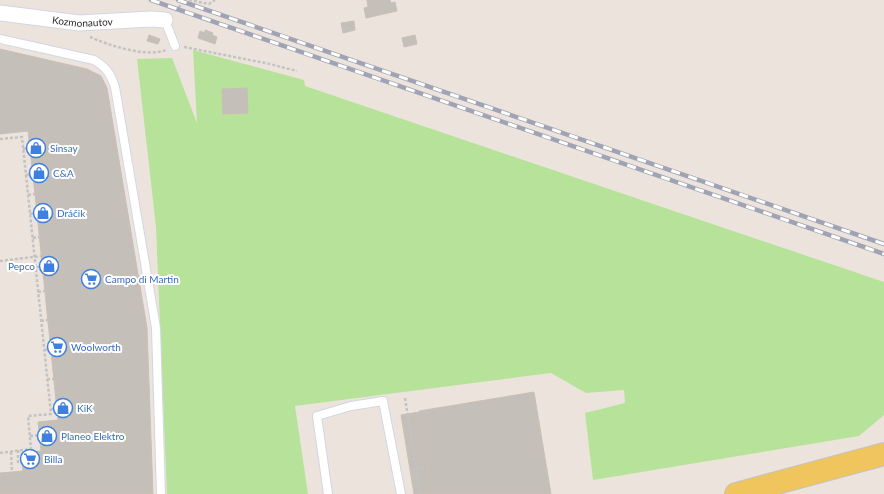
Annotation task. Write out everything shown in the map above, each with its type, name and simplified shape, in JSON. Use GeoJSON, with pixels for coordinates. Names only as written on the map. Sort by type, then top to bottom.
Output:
{"type":"FeatureCollection","features":[{"type":"Feature","properties":{"kind":"main road"},"geometry":{"type":"LineString","coordinates":[[736,494],[884,454]]}},
{"type":"Feature","properties":{"kind":"street","name":"Kozmonautov"},"geometry":{"type":"LineString","coordinates":[[0,13],[79,23],[169,16]]}},
{"type":"Feature","properties":{"kind":"lane"},"geometry":{"type":"LineString","coordinates":[[169,16],[172,38],[176,46]]}},
{"type":"Feature","properties":{"kind":"lane"},"geometry":{"type":"LineString","coordinates":[[0,39],[94,60],[110,73],[115,87],[156,328],[161,494]]}},
{"type":"Feature","properties":{"kind":"lane"},"geometry":{"type":"LineString","coordinates":[[328,494],[317,416],[351,406],[383,401],[401,494]]}},
{"type":"Feature","properties":{"kind":"path"},"geometry":{"type":"LineString","coordinates":[[169,16],[186,0]]}},
{"type":"Feature","properties":{"kind":"path"},"geometry":{"type":"LineString","coordinates":[[189,0],[209,4],[216,0]]}},
{"type":"Feature","properties":{"kind":"path"},"geometry":{"type":"LineString","coordinates":[[86,36],[100,42],[149,52],[168,49],[172,38]]}},
{"type":"Feature","properties":{"kind":"path"},"geometry":{"type":"LineString","coordinates":[[176,46],[297,70]]}},
{"type":"Feature","properties":{"kind":"path"},"geometry":{"type":"LineString","coordinates":[[18,132],[18,137]]}},
{"type":"Feature","properties":{"kind":"path"},"geometry":{"type":"LineString","coordinates":[[0,139],[22,137],[51,409],[51,414],[28,416],[31,450],[18,450],[0,453]]}},
{"type":"Feature","properties":{"kind":"path"},"geometry":{"type":"LineString","coordinates":[[23,148],[30,148]]}},
{"type":"Feature","properties":{"kind":"path"},"geometry":{"type":"LineString","coordinates":[[26,175],[33,174]]}},
{"type":"Feature","properties":{"kind":"path"},"geometry":{"type":"LineString","coordinates":[[28,195],[35,194]]}},
{"type":"Feature","properties":{"kind":"path"},"geometry":{"type":"LineString","coordinates":[[30,214],[37,213]]}},
{"type":"Feature","properties":{"kind":"path"},"geometry":{"type":"LineString","coordinates":[[32,238],[40,237]]}},
{"type":"Feature","properties":{"kind":"path"},"geometry":{"type":"LineString","coordinates":[[0,261],[41,256]]}},
{"type":"Feature","properties":{"kind":"path"},"geometry":{"type":"LineString","coordinates":[[36,267],[42,267]]}},
{"type":"Feature","properties":{"kind":"path"},"geometry":{"type":"LineString","coordinates":[[38,292],[45,291]]}},
{"type":"Feature","properties":{"kind":"path"},"geometry":{"type":"LineString","coordinates":[[41,321],[48,320]]}},
{"type":"Feature","properties":{"kind":"path"},"geometry":{"type":"LineString","coordinates":[[44,350],[51,349]]}},
{"type":"Feature","properties":{"kind":"path"},"geometry":{"type":"LineString","coordinates":[[47,379],[54,379]]}},
{"type":"Feature","properties":{"kind":"path"},"geometry":{"type":"LineString","coordinates":[[405,398],[420,494]]}},
{"type":"Feature","properties":{"kind":"path"},"geometry":{"type":"LineString","coordinates":[[51,409],[57,408]]}},
{"type":"Feature","properties":{"kind":"path"},"geometry":{"type":"LineString","coordinates":[[30,436],[40,435]]}},
{"type":"Feature","properties":{"kind":"path"},"geometry":{"type":"LineString","coordinates":[[18,450],[18,462],[22,462]]}},
{"type":"Feature","properties":{"kind":"path"},"geometry":{"type":"LineString","coordinates":[[11,452],[12,472]]}},
{"type":"Feature","properties":{"kind":"path"},"geometry":{"type":"LineString","coordinates":[[416,469],[428,467]]}},
{"type":"Feature","properties":{"kind":"green space"},"geometry":{"type":"Polygon","coordinates":[[[193,50],[304,80],[305,86],[884,282],[884,415],[859,436],[593,480],[585,413],[625,403],[624,390],[586,393],[551,373],[295,406],[308,494],[167,494],[156,227],[137,59],[172,58],[197,123],[193,50]]]}},
{"type":"Feature","properties":{"kind":"building"},"geometry":{"type":"Polygon","coordinates":[[[367,0],[390,0],[391,3],[395,2],[397,11],[366,18],[364,8],[368,7],[367,0]]]}},
{"type":"Feature","properties":{"kind":"building"},"geometry":{"type":"Polygon","coordinates":[[[354,21],[355,30],[343,33],[341,23],[354,21]]]}},
{"type":"Feature","properties":{"kind":"building"},"geometry":{"type":"Polygon","coordinates":[[[205,30],[213,33],[212,35],[217,37],[215,44],[198,38],[200,31],[205,33],[205,30]]]}},
{"type":"Feature","properties":{"kind":"building"},"geometry":{"type":"Polygon","coordinates":[[[149,35],[160,39],[158,44],[147,41],[149,35]]]}},
{"type":"Feature","properties":{"kind":"building"},"geometry":{"type":"Polygon","coordinates":[[[415,35],[417,44],[404,47],[402,38],[415,35]]]}},
{"type":"Feature","properties":{"kind":"building","name":"Campo di Martin"},"geometry":{"type":"Polygon","coordinates":[[[0,49],[87,69],[101,76],[107,88],[147,328],[153,494],[0,494],[0,473],[23,471],[21,453],[41,451],[38,422],[58,420],[28,131],[0,134],[0,49]]]}},
{"type":"Feature","properties":{"kind":"building"},"geometry":{"type":"Polygon","coordinates":[[[247,88],[248,113],[223,114],[222,89],[247,88]]]}},
{"type":"Feature","properties":{"kind":"building"},"geometry":{"type":"Polygon","coordinates":[[[534,392],[551,494],[432,494],[419,411],[534,392]]]}},
{"type":"Feature","properties":{"kind":"building"},"geometry":{"type":"Polygon","coordinates":[[[419,412],[432,494],[414,494],[401,415],[419,412]]]}},
{"type":"Feature","properties":{"kind":"railway"},"geometry":{"type":"LineString","coordinates":[[151,0],[884,254]]}},
{"type":"Feature","properties":{"kind":"railway"},"geometry":{"type":"LineString","coordinates":[[178,0],[884,244]]}},
{"type":"Feature","properties":{"kind":"place","name":"Sinsay"},"geometry":{"type":"Point","coordinates":[36,148]}},
{"type":"Feature","properties":{"kind":"place","name":"C&A"},"geometry":{"type":"Point","coordinates":[39,173]}},
{"type":"Feature","properties":{"kind":"place","name":"Dráčik"},"geometry":{"type":"Point","coordinates":[43,213]}},
{"type":"Feature","properties":{"kind":"place","name":"Pepco"},"geometry":{"type":"Point","coordinates":[49,266]}},
{"type":"Feature","properties":{"kind":"place","name":"Campo di Martin"},"geometry":{"type":"Point","coordinates":[91,279]}},
{"type":"Feature","properties":{"kind":"place","name":"Woolworth"},"geometry":{"type":"Point","coordinates":[57,347]}},
{"type":"Feature","properties":{"kind":"place","name":"KiK"},"geometry":{"type":"Point","coordinates":[63,408]}},
{"type":"Feature","properties":{"kind":"place","name":"Planeo Elektro"},"geometry":{"type":"Point","coordinates":[47,436]}},
{"type":"Feature","properties":{"kind":"place","name":"Billa"},"geometry":{"type":"Point","coordinates":[30,459]}}]}
